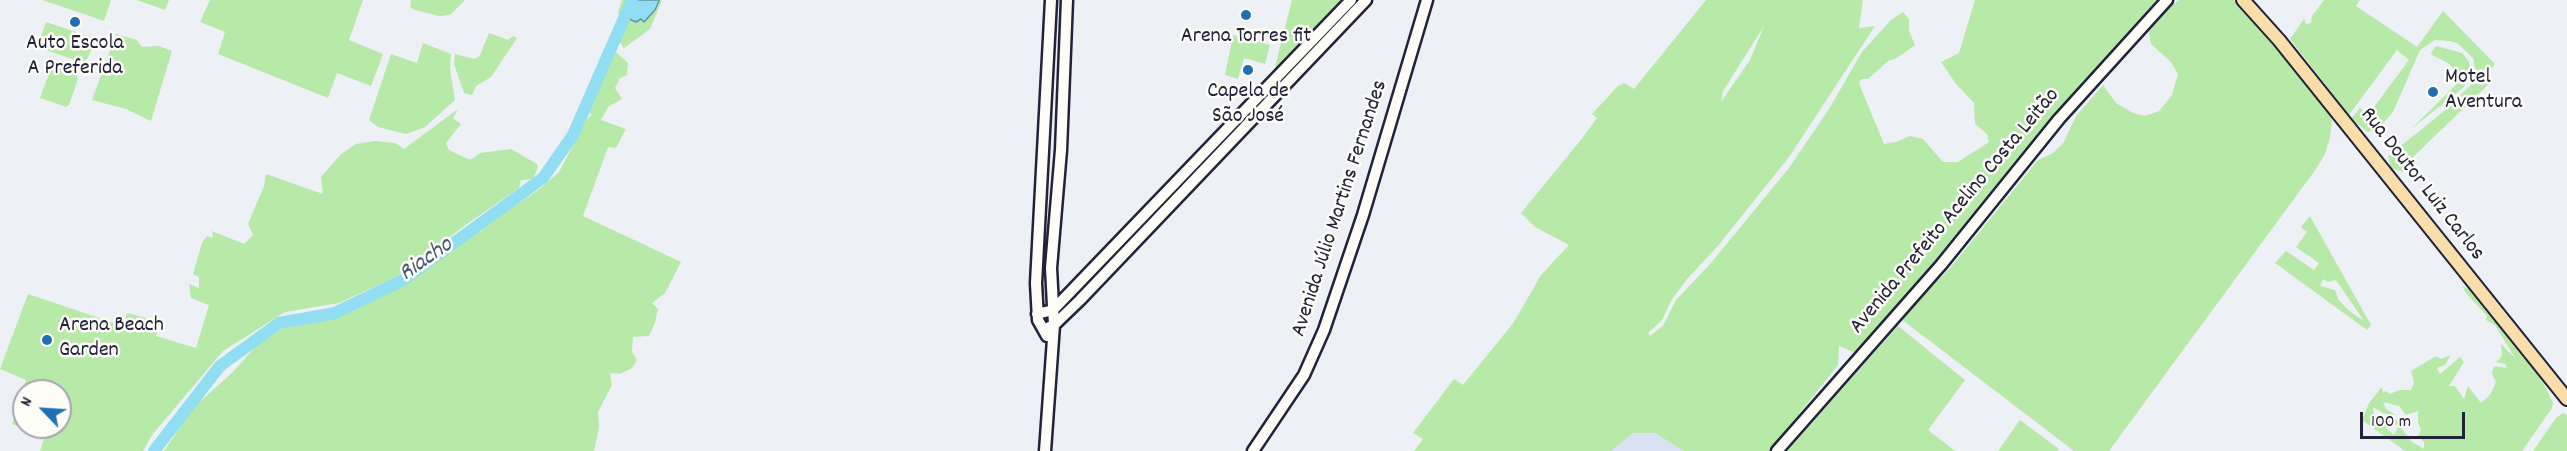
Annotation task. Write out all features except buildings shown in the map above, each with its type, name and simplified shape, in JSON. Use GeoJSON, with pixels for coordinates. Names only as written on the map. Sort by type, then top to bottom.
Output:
{"type":"FeatureCollection","features":[{"type":"Feature","properties":{"kind":"main road","name":"Rua Doutor Luiz Carlos"},"geometry":{"type":"LineString","coordinates":[[2243,0],[2279,40],[2566,398]]}},
{"type":"Feature","properties":{"kind":"street"},"geometry":{"type":"LineString","coordinates":[[1050,327],[1037,314],[1036,283],[1051,0]]}},
{"type":"Feature","properties":{"kind":"street"},"geometry":{"type":"LineString","coordinates":[[1045,451],[1052,351],[1050,327],[1053,310],[1052,257],[1067,0]]}},
{"type":"Feature","properties":{"kind":"street"},"geometry":{"type":"LineString","coordinates":[[1050,327],[1331,28],[1351,0]]}},
{"type":"Feature","properties":{"kind":"street"},"geometry":{"type":"LineString","coordinates":[[1037,314],[1053,310],[1331,28],[1366,0]]}},
{"type":"Feature","properties":{"kind":"street","name":"Avenida Júlio Martins Fernandes"},"geometry":{"type":"LineString","coordinates":[[1253,451],[1304,375],[1324,330],[1364,215],[1427,0]]}},
{"type":"Feature","properties":{"kind":"street","name":"Avenida Prefeito Acelino Costa Leitão"},"geometry":{"type":"LineString","coordinates":[[1777,451],[1941,265],[2059,119],[2167,0]]}},
{"type":"Feature","properties":{"kind":"street"},"geometry":{"type":"LineString","coordinates":[[1048,71],[1063,74]]}},
{"type":"Feature","properties":{"kind":"shaded area"},"geometry":{"type":"Polygon","coordinates":[[[1633,433],[1655,433],[1684,451],[1611,451],[1633,433]]]}},
{"type":"Feature","properties":{"kind":"green space"},"geometry":{"type":"Polygon","coordinates":[[[42,0],[111,0],[104,21],[42,0]]]}},
{"type":"Feature","properties":{"kind":"green space"},"geometry":{"type":"Polygon","coordinates":[[[137,0],[169,0],[165,10],[137,0]]]}},
{"type":"Feature","properties":{"kind":"green space"},"geometry":{"type":"Polygon","coordinates":[[[210,0],[363,0],[349,40],[383,54],[371,86],[337,73],[328,98],[218,54],[225,32],[200,22],[210,0]]]}},
{"type":"Feature","properties":{"kind":"green space"},"geometry":{"type":"Polygon","coordinates":[[[411,0],[465,0],[450,15],[439,16],[415,10],[410,7],[411,0]]]}},
{"type":"Feature","properties":{"kind":"green space"},"geometry":{"type":"Polygon","coordinates":[[[622,0],[662,0],[650,29],[624,48],[619,41],[624,28],[618,13],[622,0]]]}},
{"type":"Feature","properties":{"kind":"green space"},"geometry":{"type":"Polygon","coordinates":[[[1292,0],[1344,0],[1273,75],[1292,0]]]}},
{"type":"Feature","properties":{"kind":"green space"},"geometry":{"type":"Polygon","coordinates":[[[1706,0],[1863,0],[1859,28],[1875,26],[1789,157],[1717,247],[1687,279],[1671,301],[1662,320],[1648,333],[1650,336],[1663,326],[1676,300],[1711,263],[1789,168],[1829,109],[1862,52],[1891,20],[1903,12],[1909,19],[1909,31],[1915,45],[1897,58],[1888,61],[1868,79],[1862,79],[1859,82],[1862,91],[1884,144],[1910,136],[1923,139],[1943,162],[1958,162],[1989,142],[1987,134],[1975,124],[1974,103],[1956,84],[1941,62],[1959,53],[1975,0],[2159,0],[2052,117],[2030,150],[1864,349],[1853,352],[1839,346],[1838,365],[1794,420],[1780,446],[1769,451],[1684,451],[1655,433],[1633,433],[1611,451],[1414,451],[1423,439],[1413,433],[1454,379],[1463,385],[1514,322],[1541,275],[1569,245],[1535,227],[1521,213],[1597,118],[1592,114],[1618,86],[1624,83],[1634,89],[1706,0]],[[1764,26],[1723,91],[1721,102],[1750,60],[1764,26]]]}},
{"type":"Feature","properties":{"kind":"green space"},"geometry":{"type":"Polygon","coordinates":[[[2180,0],[2234,0],[2275,40],[2325,107],[2332,120],[2330,137],[2325,154],[2316,169],[2109,451],[2074,451],[1901,319],[1950,268],[2038,160],[2053,153],[2064,142],[2076,116],[2103,85],[2116,103],[2133,113],[2145,116],[2159,111],[2172,95],[2178,74],[2171,62],[2151,44],[2149,34],[2151,21],[2158,12],[2180,0]]]}},
{"type":"Feature","properties":{"kind":"green space"},"geometry":{"type":"Polygon","coordinates":[[[2324,0],[2360,0],[2356,6],[2417,47],[2443,11],[2495,64],[2488,73],[2493,80],[2410,160],[2403,172],[2391,168],[2388,156],[2442,113],[2470,86],[2476,72],[2473,58],[2457,43],[2450,41],[2435,40],[2420,50],[2393,112],[2380,127],[2368,132],[2351,119],[2360,108],[2368,115],[2409,60],[2397,50],[2349,115],[2290,39],[2304,19],[2306,24],[2311,23],[2312,16],[2324,0]]]}},
{"type":"Feature","properties":{"kind":"green space"},"geometry":{"type":"Polygon","coordinates":[[[46,22],[97,39],[87,59],[81,62],[37,47],[46,22]]]}},
{"type":"Feature","properties":{"kind":"green space"},"geometry":{"type":"Polygon","coordinates":[[[489,33],[508,40],[513,36],[517,38],[491,77],[476,86],[472,95],[464,93],[454,64],[455,54],[475,59],[480,55],[489,33]]]}},
{"type":"Feature","properties":{"kind":"green space"},"geometry":{"type":"Polygon","coordinates":[[[116,34],[137,40],[142,47],[159,46],[172,51],[151,121],[126,109],[92,100],[116,34]]]}},
{"type":"Feature","properties":{"kind":"green space"},"geometry":{"type":"Polygon","coordinates":[[[1233,35],[1270,45],[1265,64],[1244,58],[1238,79],[1225,75],[1233,35]]]}},
{"type":"Feature","properties":{"kind":"green space"},"geometry":{"type":"Polygon","coordinates":[[[423,43],[451,54],[450,69],[455,100],[425,127],[406,134],[378,127],[369,120],[391,54],[417,63],[423,43]]]}},
{"type":"Feature","properties":{"kind":"green space"},"geometry":{"type":"Polygon","coordinates":[[[2436,46],[2462,53],[2469,62],[2470,74],[2464,87],[2411,129],[2463,78],[2448,63],[2432,55],[2436,46]]]}},
{"type":"Feature","properties":{"kind":"green space"},"geometry":{"type":"Polygon","coordinates":[[[604,49],[616,52],[628,63],[627,75],[620,78],[615,88],[622,99],[608,107],[601,120],[626,129],[616,148],[608,147],[583,216],[681,262],[665,293],[652,303],[658,309],[649,336],[633,337],[632,352],[637,360],[632,368],[620,374],[610,373],[612,385],[598,412],[599,428],[594,451],[164,451],[194,407],[234,371],[256,346],[277,330],[351,312],[385,294],[419,274],[472,233],[482,231],[486,225],[541,188],[559,172],[587,119],[592,115],[581,107],[604,49]]]}},
{"type":"Feature","properties":{"kind":"green space"},"geometry":{"type":"Polygon","coordinates":[[[52,65],[77,75],[78,79],[69,105],[66,107],[40,98],[52,65]]]}},
{"type":"Feature","properties":{"kind":"green space"},"geometry":{"type":"Polygon","coordinates":[[[458,109],[453,118],[461,124],[446,143],[449,150],[470,160],[480,153],[511,149],[537,164],[538,167],[533,179],[521,180],[519,188],[464,226],[402,274],[339,303],[285,312],[223,351],[152,435],[143,451],[40,451],[44,439],[72,439],[72,379],[24,379],[0,369],[28,294],[123,326],[127,313],[161,322],[156,336],[196,348],[209,305],[191,298],[189,284],[199,288],[199,277],[193,274],[202,243],[207,236],[213,238],[212,231],[244,244],[253,235],[248,224],[264,186],[266,174],[323,194],[321,177],[341,154],[356,144],[375,141],[395,143],[404,149],[458,109]]]}},
{"type":"Feature","properties":{"kind":"green space"},"geometry":{"type":"Polygon","coordinates":[[[2310,216],[2371,325],[2367,330],[2275,263],[2286,251],[2314,270],[2319,263],[2296,247],[2307,232],[2301,227],[2310,216]],[[2323,279],[2320,286],[2335,290],[2338,299],[2348,310],[2364,321],[2336,280],[2328,282],[2323,279]]]}},
{"type":"Feature","properties":{"kind":"green space"},"geometry":{"type":"Polygon","coordinates":[[[2462,286],[2475,292],[2502,324],[2544,384],[2553,403],[2552,408],[2522,451],[2405,451],[2362,420],[2369,403],[2382,387],[2383,393],[2385,391],[2390,394],[2399,390],[2411,390],[2414,383],[2411,371],[2436,356],[2441,359],[2451,355],[2445,365],[2437,368],[2440,374],[2460,357],[2464,362],[2449,386],[2455,386],[2464,399],[2468,386],[2481,403],[2490,395],[2496,382],[2492,374],[2494,366],[2507,368],[2505,364],[2496,362],[2502,356],[2501,344],[2515,358],[2495,325],[2486,320],[2487,316],[2462,286]],[[2383,402],[2386,409],[2396,415],[2385,414],[2373,407],[2374,415],[2400,421],[2399,425],[2388,424],[2386,428],[2394,435],[2398,427],[2402,429],[2412,442],[2424,449],[2424,442],[2418,436],[2421,430],[2418,423],[2418,411],[2406,415],[2399,406],[2383,402]]]}},
{"type":"Feature","properties":{"kind":"green space"},"geometry":{"type":"Polygon","coordinates":[[[1898,326],[1965,380],[1928,430],[1955,451],[1787,451],[1898,326]]]}},
{"type":"Feature","properties":{"kind":"green space"},"geometry":{"type":"Polygon","coordinates":[[[2563,413],[2567,415],[2567,451],[2533,451],[2556,418],[2563,413]]]}},
{"type":"Feature","properties":{"kind":"green space"},"geometry":{"type":"Polygon","coordinates":[[[2020,420],[2059,449],[2058,451],[1998,451],[2020,420]]]}},
{"type":"Feature","properties":{"kind":"water"},"geometry":{"type":"Polygon","coordinates":[[[629,0],[659,1],[655,10],[644,22],[641,19],[636,22],[631,20],[628,13],[629,0]]]}},
{"type":"Feature","properties":{"kind":"waterway","name":"Riacho"},"geometry":{"type":"LineString","coordinates":[[154,451],[220,366],[279,323],[335,313],[403,280],[543,178],[573,135],[632,0]]}},
{"type":"Feature","properties":{"kind":"place","name":"Arena Torres fit"},"geometry":{"type":"Point","coordinates":[1246,15]}},
{"type":"Feature","properties":{"kind":"place","name":"Auto Escola A Preferida"},"geometry":{"type":"Point","coordinates":[75,22]}},
{"type":"Feature","properties":{"kind":"place","name":"Capela de São José"},"geometry":{"type":"Point","coordinates":[1248,70]}},
{"type":"Feature","properties":{"kind":"place","name":"Motel Aventura"},"geometry":{"type":"Point","coordinates":[2433,92]}},
{"type":"Feature","properties":{"kind":"place","name":"Arena Beach Garden"},"geometry":{"type":"Point","coordinates":[47,340]}}]}
